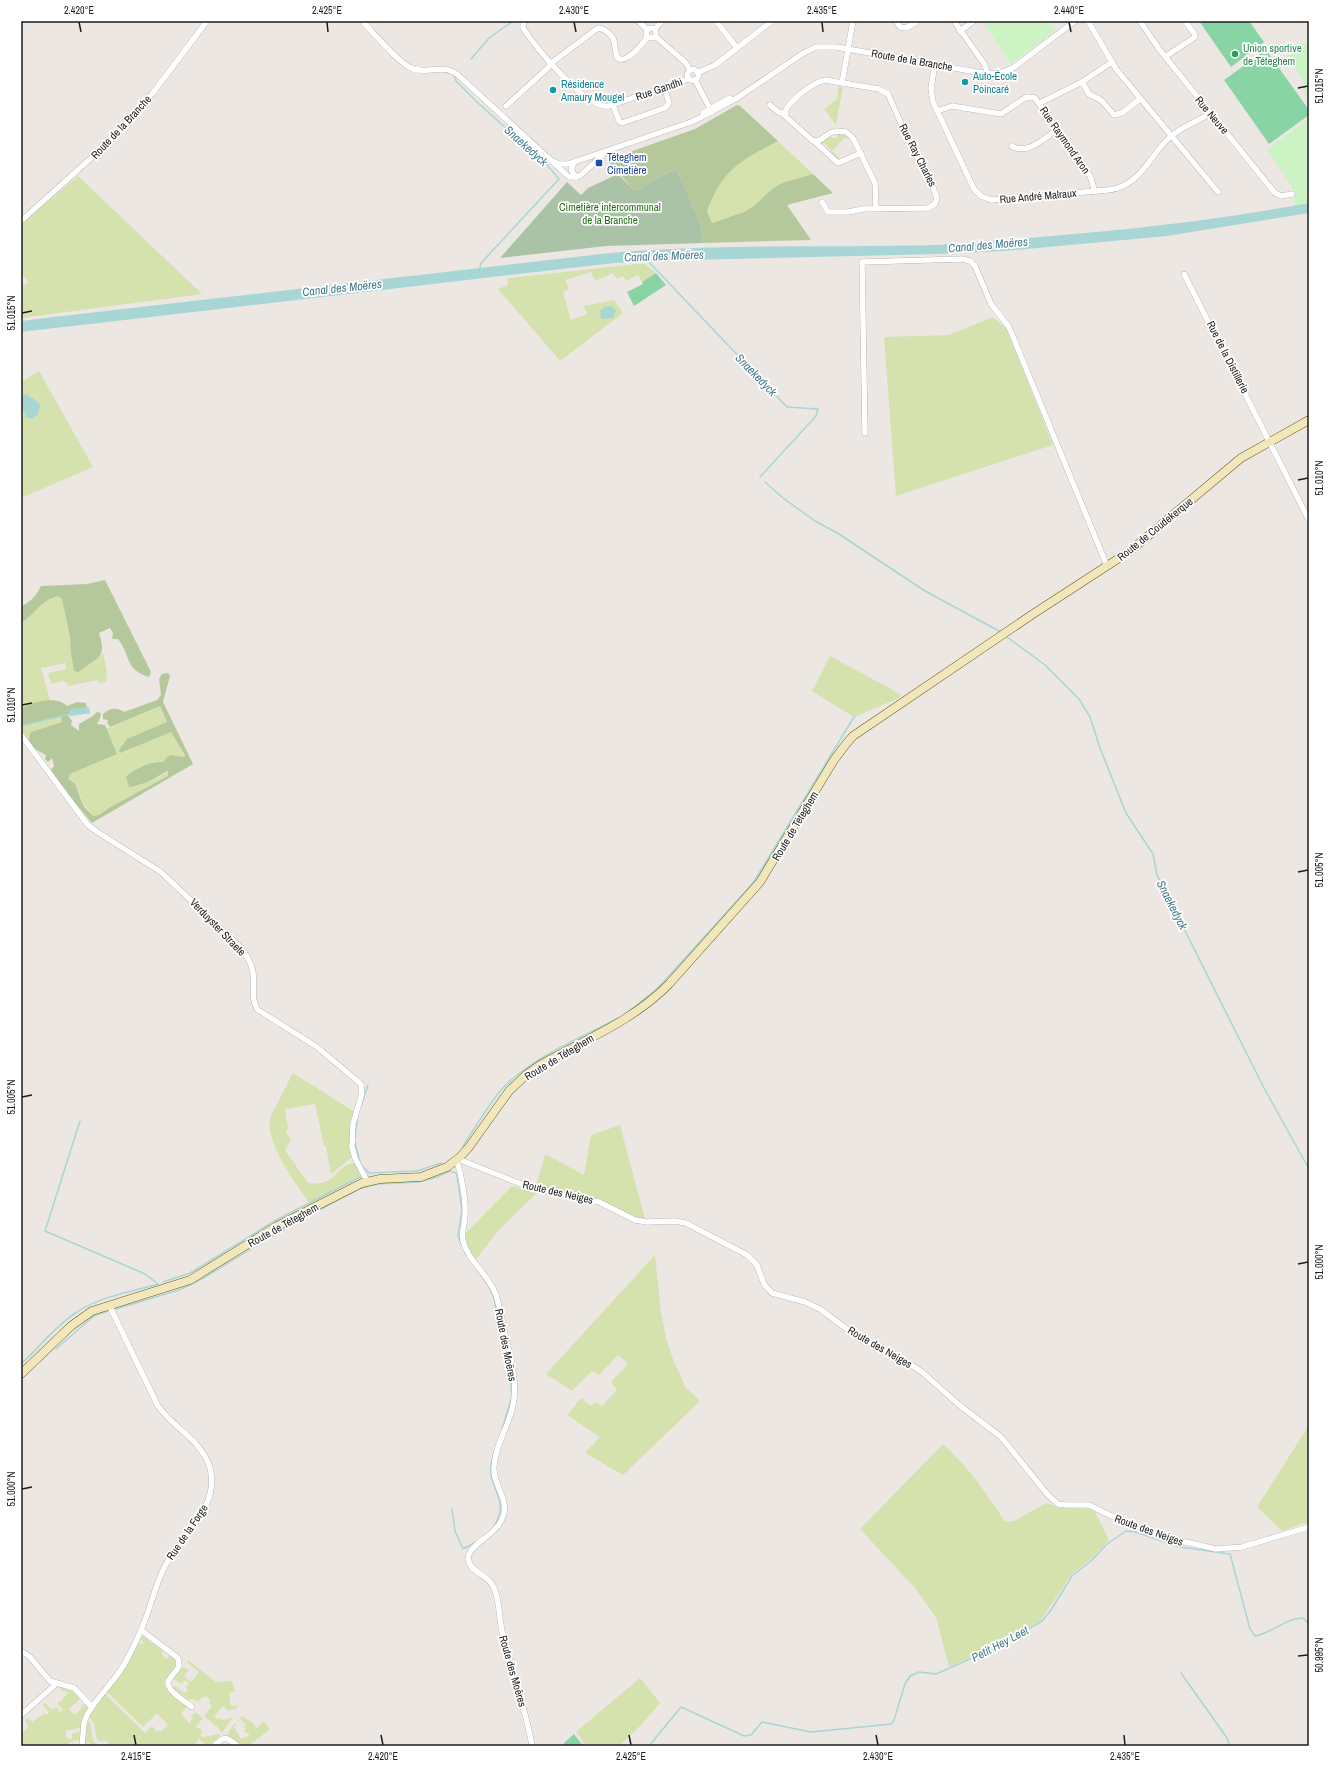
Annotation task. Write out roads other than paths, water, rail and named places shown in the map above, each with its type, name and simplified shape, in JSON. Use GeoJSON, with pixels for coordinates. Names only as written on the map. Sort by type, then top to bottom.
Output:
{"type":"FeatureCollection","features":[{"type":"Feature","properties":{"kind":"main road","name":"Route de Coudekerque"},"geometry":{"type":"LineString","coordinates":[[998,637],[1140,543],[1238,461],[1270,441],[1309,420]]}},
{"type":"Feature","properties":{"kind":"main road","name":"Route de Téteghem"},"geometry":{"type":"LineString","coordinates":[[21,1374],[74,1323],[92,1311],[190,1280],[277,1226],[367,1181],[425,1176],[440,1170],[457,1159],[471,1145],[503,1097],[526,1075],[540,1065],[635,1013],[651,1001],[669,984],[760,882],[834,760],[848,741],[864,728],[998,637]]}},
{"type":"Feature","properties":{"kind":"street","name":"Route de la Branche"},"geometry":{"type":"LineString","coordinates":[[21,221],[110,141],[147,100],[207,21]]}},
{"type":"Feature","properties":{"kind":"street"},"geometry":{"type":"LineString","coordinates":[[362,21],[402,62],[410,68],[419,70],[443,68],[458,74],[567,176],[576,177]]}},
{"type":"Feature","properties":{"kind":"street","name":"Rue Gandhi"},"geometry":{"type":"LineString","coordinates":[[525,21],[522,24],[523,28],[551,64],[596,105],[604,107],[613,105],[688,79]]}},
{"type":"Feature","properties":{"kind":"street"},"geometry":{"type":"LineString","coordinates":[[638,21],[648,30]]}},
{"type":"Feature","properties":{"kind":"street"},"geometry":{"type":"LineString","coordinates":[[655,36],[655,29],[662,21]]}},
{"type":"Feature","properties":{"kind":"street"},"geometry":{"type":"LineString","coordinates":[[716,21],[737,48]]}},
{"type":"Feature","properties":{"kind":"street"},"geometry":{"type":"LineString","coordinates":[[697,73],[715,65],[772,21]]}},
{"type":"Feature","properties":{"kind":"street"},"geometry":{"type":"LineString","coordinates":[[785,114],[786,109],[794,99],[820,81],[825,80],[842,82],[853,21]]}},
{"type":"Feature","properties":{"kind":"street"},"geometry":{"type":"LineString","coordinates":[[896,21],[900,26],[906,28],[918,21]]}},
{"type":"Feature","properties":{"kind":"street"},"geometry":{"type":"LineString","coordinates":[[954,21],[986,66],[988,74]]}},
{"type":"Feature","properties":{"kind":"street"},"geometry":{"type":"LineString","coordinates":[[960,31],[974,21]]}},
{"type":"Feature","properties":{"kind":"street","name":"Route de la Branche"},"geometry":{"type":"LineString","coordinates":[[550,160],[562,164],[574,162],[688,124],[745,92],[811,49],[827,46],[988,74],[1002,73],[1013,68],[1075,21]]}},
{"type":"Feature","properties":{"kind":"street"},"geometry":{"type":"LineString","coordinates":[[1088,21],[1112,62],[1218,192]]}},
{"type":"Feature","properties":{"kind":"street","name":"Rue Neuve"},"geometry":{"type":"LineString","coordinates":[[1140,21],[1165,57],[1275,193],[1281,196],[1292,194]]}},
{"type":"Feature","properties":{"kind":"street"},"geometry":{"type":"LineString","coordinates":[[1165,57],[1194,37],[1193,32],[1185,21]]}},
{"type":"Feature","properties":{"kind":"street"},"geometry":{"type":"LineString","coordinates":[[506,106],[551,64],[598,28],[603,29],[613,38],[614,52],[617,56],[622,58],[629,57],[648,37],[652,38],[655,36]]}},
{"type":"Feature","properties":{"kind":"street"},"geometry":{"type":"LineString","coordinates":[[648,30],[650,28],[655,29]]}},
{"type":"Feature","properties":{"kind":"street"},"geometry":{"type":"LineString","coordinates":[[648,30],[646,33],[648,37]]}},
{"type":"Feature","properties":{"kind":"street"},"geometry":{"type":"LineString","coordinates":[[655,36],[686,63],[690,70],[694,70],[697,73]]}},
{"type":"Feature","properties":{"kind":"street"},"geometry":{"type":"LineString","coordinates":[[1040,103],[1082,82],[1112,62]]}},
{"type":"Feature","properties":{"kind":"street","name":"Rue André Malraux"},"geometry":{"type":"LineString","coordinates":[[935,64],[931,92],[937,111],[974,189],[982,198],[996,200],[1116,189],[1129,184],[1171,136],[1211,113]]}},
{"type":"Feature","properties":{"kind":"street"},"geometry":{"type":"LineString","coordinates":[[690,70],[687,74],[688,79],[695,80],[698,77],[697,73]]}},
{"type":"Feature","properties":{"kind":"street","name":"Rue Gandhi"},"geometry":{"type":"LineString","coordinates":[[695,80],[711,110]]}},
{"type":"Feature","properties":{"kind":"street","name":"Rue Ray Charles"},"geometry":{"type":"LineString","coordinates":[[822,202],[825,209],[831,212],[930,208],[936,202],[937,196],[912,148],[889,96],[882,90],[842,82]]}},
{"type":"Feature","properties":{"kind":"street"},"geometry":{"type":"LineString","coordinates":[[1082,82],[1089,94],[1101,100],[1114,115],[1122,113],[1140,98]]}},
{"type":"Feature","properties":{"kind":"street"},"geometry":{"type":"LineString","coordinates":[[613,105],[619,121],[624,122],[667,108],[668,102],[664,87]]}},
{"type":"Feature","properties":{"kind":"street","name":"Rue Raymond Aron"},"geometry":{"type":"LineString","coordinates":[[937,111],[952,106],[1001,114],[1025,98],[1035,98],[1040,103],[1091,178],[1095,192]]}},
{"type":"Feature","properties":{"kind":"street"},"geometry":{"type":"LineString","coordinates":[[770,105],[778,112],[785,114],[787,118],[810,140],[814,141],[838,163],[861,153]]}},
{"type":"Feature","properties":{"kind":"street"},"geometry":{"type":"LineString","coordinates":[[1012,146],[1020,149],[1028,148],[1058,129]]}},
{"type":"Feature","properties":{"kind":"street"},"geometry":{"type":"LineString","coordinates":[[814,141],[820,140],[832,132],[844,132],[854,139],[875,183],[876,209]]}},
{"type":"Feature","properties":{"kind":"street","name":"Route de la Branche"},"geometry":{"type":"LineString","coordinates":[[576,177],[582,174],[608,150]]}},
{"type":"Feature","properties":{"kind":"street"},"geometry":{"type":"LineString","coordinates":[[574,162],[571,167],[571,171],[576,177]]}},
{"type":"Feature","properties":{"kind":"street"},"geometry":{"type":"LineString","coordinates":[[865,433],[862,262],[970,261],[974,265],[991,304],[1009,327],[1107,566]]}},
{"type":"Feature","properties":{"kind":"street","name":"Rue de la Distillerie"},"geometry":{"type":"LineString","coordinates":[[1184,274],[1309,520]]}},
{"type":"Feature","properties":{"kind":"street","name":"Verduyster Straete"},"geometry":{"type":"LineString","coordinates":[[21,734],[88,824],[99,833],[161,872],[240,947],[252,969],[254,1000],[258,1010],[317,1047],[359,1082],[362,1093],[353,1124],[352,1147],[355,1158],[367,1181]]}},
{"type":"Feature","properties":{"kind":"street","name":"Route des Neiges"},"geometry":{"type":"LineString","coordinates":[[457,1159],[522,1184],[598,1202],[635,1220],[647,1222],[671,1220],[686,1223],[747,1255],[755,1262],[764,1284],[772,1293],[808,1303],[820,1309],[856,1336],[902,1358],[922,1372],[958,1404],[1001,1437],[1048,1495],[1058,1504],[1092,1506],[1119,1519],[1168,1538],[1216,1549],[1242,1547],[1309,1527]]}},
{"type":"Feature","properties":{"kind":"street","name":"Route des Moëres"},"geometry":{"type":"LineString","coordinates":[[457,1159],[465,1211],[462,1240],[466,1250],[488,1278],[495,1293],[510,1357],[515,1389],[512,1409],[496,1456],[494,1467],[495,1479],[504,1503],[503,1514],[493,1532],[472,1549],[468,1559],[472,1568],[490,1581],[495,1589],[502,1633],[526,1717],[532,1746]]}},
{"type":"Feature","properties":{"kind":"street","name":"Rue de la Forge"},"geometry":{"type":"LineString","coordinates":[[82,1746],[84,1723],[92,1707],[122,1668],[141,1630],[163,1570],[172,1554],[192,1528],[208,1502],[211,1494],[212,1475],[208,1461],[203,1453],[167,1417],[156,1402],[110,1305]]}},
{"type":"Feature","properties":{"kind":"street"},"geometry":{"type":"LineString","coordinates":[[141,1630],[178,1658],[179,1666],[169,1680],[168,1686],[192,1706]]}},
{"type":"Feature","properties":{"kind":"street"},"geometry":{"type":"LineString","coordinates":[[22,1653],[29,1657],[50,1681],[74,1688],[92,1707]]}},
{"type":"Feature","properties":{"kind":"street"},"geometry":{"type":"LineString","coordinates":[[21,1715],[56,1684]]}},
{"type":"Feature","properties":{"kind":"street"},"geometry":{"type":"LineString","coordinates":[[214,1746],[219,1740],[225,1738],[230,1739],[238,1746]]}},
{"type":"Feature","properties":{"kind":"water","name":"Canal des Moëres"},"geometry":{"type":"Polygon","coordinates":[[[1309,203],[1309,213],[1167,236],[1005,251],[614,263],[21,332],[21,321],[601,254],[685,248],[895,246],[966,243],[1148,227],[1213,219],[1309,203]]]}},
{"type":"Feature","properties":{"kind":"water"},"geometry":{"type":"Polygon","coordinates":[[[611,306],[616,311],[613,318],[601,319],[600,311],[604,307],[611,306]]]}},
{"type":"Feature","properties":{"kind":"water"},"geometry":{"type":"Polygon","coordinates":[[[26,394],[38,402],[40,406],[38,414],[32,419],[26,417],[21,405],[21,397],[26,394]]]}},
{"type":"Feature","properties":{"kind":"water"},"geometry":{"type":"Polygon","coordinates":[[[89,707],[90,713],[71,716],[68,714],[70,709],[89,707]]]}},
{"type":"Feature","properties":{"kind":"waterway","name":"Snaekedyck"},"geometry":{"type":"LineString","coordinates":[[471,59],[489,38],[513,21]]}},
{"type":"Feature","properties":{"kind":"waterway","name":"Snaekedyck"},"geometry":{"type":"LineString","coordinates":[[455,77],[456,81],[477,102],[547,165],[559,179],[481,263],[480,268]]}},
{"type":"Feature","properties":{"kind":"waterway","name":"Snaekedyck"},"geometry":{"type":"LineString","coordinates":[[647,260],[787,407],[818,409],[816,416],[760,477]]}},
{"type":"Feature","properties":{"kind":"waterway","name":"Snaekedyck"},"geometry":{"type":"LineString","coordinates":[[765,482],[783,498],[815,521],[839,534],[925,591],[999,631]]}},
{"type":"Feature","properties":{"kind":"waterway","name":"Snaekedyck"},"geometry":{"type":"LineString","coordinates":[[1007,637],[1045,665],[1079,699],[1090,717],[1100,748],[1126,813],[1153,854],[1157,875],[1264,1088],[1309,1169]]}},
{"type":"Feature","properties":{"kind":"waterway"},"geometry":{"type":"LineString","coordinates":[[21,726],[69,714]]}},
{"type":"Feature","properties":{"kind":"waterway"},"geometry":{"type":"LineString","coordinates":[[628,1012],[658,988],[753,883],[854,717]]}},
{"type":"Feature","properties":{"kind":"waterway"},"geometry":{"type":"LineString","coordinates":[[463,1146],[501,1090],[526,1068],[572,1041],[619,1018]]}},
{"type":"Feature","properties":{"kind":"waterway"},"geometry":{"type":"LineString","coordinates":[[361,1106],[368,1085]]}},
{"type":"Feature","properties":{"kind":"waterway"},"geometry":{"type":"LineString","coordinates":[[80,1121],[45,1231],[145,1274],[158,1284]]}},
{"type":"Feature","properties":{"kind":"waterway"},"geometry":{"type":"LineString","coordinates":[[355,1137],[357,1121]]}},
{"type":"Feature","properties":{"kind":"waterway"},"geometry":{"type":"LineString","coordinates":[[355,1143],[360,1162]]}},
{"type":"Feature","properties":{"kind":"waterway"},"geometry":{"type":"LineString","coordinates":[[362,1166],[369,1173],[417,1171],[441,1163]]}},
{"type":"Feature","properties":{"kind":"waterway"},"geometry":{"type":"LineString","coordinates":[[116,1309],[179,1290],[202,1279],[287,1227],[359,1189],[377,1184],[418,1182],[437,1177],[450,1171],[456,1173],[457,1176],[462,1210],[458,1236],[466,1255]]}},
{"type":"Feature","properties":{"kind":"waterway"},"geometry":{"type":"LineString","coordinates":[[163,1282],[190,1273],[276,1220],[360,1177],[361,1175]]}},
{"type":"Feature","properties":{"kind":"waterway"},"geometry":{"type":"LineString","coordinates":[[481,1275],[494,1298],[510,1376],[512,1396],[502,1430]]}},
{"type":"Feature","properties":{"kind":"waterway"},"geometry":{"type":"LineString","coordinates":[[21,1364],[62,1323],[77,1312],[106,1298],[158,1284]]}},
{"type":"Feature","properties":{"kind":"waterway"},"geometry":{"type":"LineString","coordinates":[[56,1349],[94,1316],[108,1311]]}},
{"type":"Feature","properties":{"kind":"waterway"},"geometry":{"type":"LineString","coordinates":[[493,1456],[491,1476],[499,1500],[500,1508],[499,1517],[493,1528]]}},
{"type":"Feature","properties":{"kind":"waterway"},"geometry":{"type":"LineString","coordinates":[[452,1509],[455,1531],[463,1549],[476,1542]]}},
{"type":"Feature","properties":{"kind":"waterway","name":"Petit Hey Leet"},"geometry":{"type":"LineString","coordinates":[[649,1746],[681,1707],[744,1736],[751,1735],[762,1722],[811,1732],[892,1724],[905,1684],[910,1676],[919,1672],[936,1674],[972,1658],[984,1655],[1042,1621],[1051,1610],[1072,1576],[1092,1560],[1107,1544],[1126,1531],[1135,1532],[1180,1547],[1230,1554],[1250,1629],[1255,1636],[1267,1632],[1291,1620],[1303,1618],[1309,1624]]}},
{"type":"Feature","properties":{"kind":"waterway"},"geometry":{"type":"LineString","coordinates":[[1181,1673],[1227,1738],[1230,1746]]}},
{"type":"Feature","properties":{"kind":"place","name":"Union sportive de Téteghem"},"geometry":{"type":"Point","coordinates":[1235,54]}},
{"type":"Feature","properties":{"kind":"place","name":"Auto-École Poincaré"},"geometry":{"type":"Point","coordinates":[965,82]}},
{"type":"Feature","properties":{"kind":"place","name":"Résidence Amaury Mougel"},"geometry":{"type":"Point","coordinates":[553,90]}},
{"type":"Feature","properties":{"kind":"place","name":"Téteghem Cimetière"},"geometry":{"type":"Point","coordinates":[599,163]}},
{"type":"Feature","properties":{"kind":"park label","name":"Cimetière intercommunal de la Branche"},"geometry":{"type":"Point","coordinates":[610,213]}}]}
